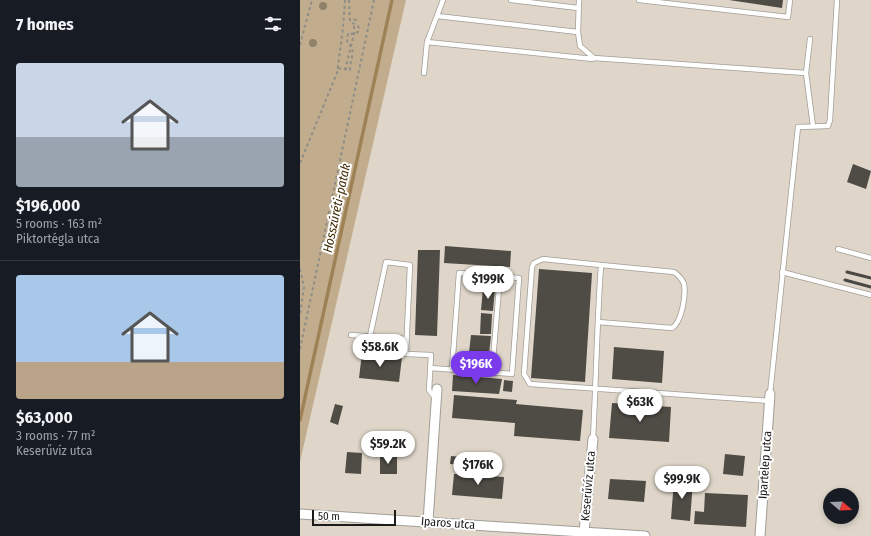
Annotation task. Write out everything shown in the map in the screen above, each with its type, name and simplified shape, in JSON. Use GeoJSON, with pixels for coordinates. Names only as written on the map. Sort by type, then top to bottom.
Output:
{"type":"FeatureCollection","features":[{"type":"Feature","properties":{"kind":"street"},"geometry":{"type":"LineString","coordinates":[[428,522],[437,389]]}},
{"type":"Feature","properties":{"kind":"street","name":"Ipartelep utca"},"geometry":{"type":"LineString","coordinates":[[760,536],[770,397]]}},
{"type":"Feature","properties":{"kind":"street","name":"Keserűvíz utca"},"geometry":{"type":"LineString","coordinates":[[584,532],[593,440]]}},
{"type":"Feature","properties":{"kind":"street","name":"Iparos utca"},"geometry":{"type":"LineString","coordinates":[[300,514],[644,536]]}},
{"type":"Feature","properties":{"kind":"lane"},"geometry":{"type":"LineString","coordinates":[[424,73],[427,42],[443,0]]}},
{"type":"Feature","properties":{"kind":"lane"},"geometry":{"type":"LineString","coordinates":[[511,0],[578,8]]}},
{"type":"Feature","properties":{"kind":"lane"},"geometry":{"type":"LineString","coordinates":[[579,0],[578,32],[580,46],[584,52],[601,60]]}},
{"type":"Feature","properties":{"kind":"lane"},"geometry":{"type":"LineString","coordinates":[[639,0],[788,17],[790,0]]}},
{"type":"Feature","properties":{"kind":"lane"},"geometry":{"type":"LineString","coordinates":[[598,322],[672,328],[676,326],[681,318],[684,288],[681,278],[674,272],[543,259],[534,263],[532,267],[524,374],[530,384],[770,397],[798,127],[828,126],[830,120],[837,0]]}},
{"type":"Feature","properties":{"kind":"lane"},"geometry":{"type":"LineString","coordinates":[[437,16],[578,32]]}},
{"type":"Feature","properties":{"kind":"lane"},"geometry":{"type":"LineString","coordinates":[[810,39],[806,72],[812,126]]}},
{"type":"Feature","properties":{"kind":"lane"},"geometry":{"type":"LineString","coordinates":[[427,42],[601,60],[806,72]]}},
{"type":"Feature","properties":{"kind":"lane"},"geometry":{"type":"LineString","coordinates":[[838,249],[871,258]]}},
{"type":"Feature","properties":{"kind":"lane"},"geometry":{"type":"LineString","coordinates":[[370,336],[386,262],[410,265],[406,354],[431,355],[429,390],[436,399]]}},
{"type":"Feature","properties":{"kind":"lane"},"geometry":{"type":"LineString","coordinates":[[593,440],[601,265]]}},
{"type":"Feature","properties":{"kind":"lane"},"geometry":{"type":"LineString","coordinates":[[782,272],[871,295]]}},
{"type":"Feature","properties":{"kind":"lane"},"geometry":{"type":"LineString","coordinates":[[430,368],[512,374],[519,278],[459,273],[452,369]]}},
{"type":"Feature","properties":{"kind":"lane"},"geometry":{"type":"LineString","coordinates":[[492,372],[500,276]]}},
{"type":"Feature","properties":{"kind":"lane"},"geometry":{"type":"LineString","coordinates":[[351,335],[406,339]]}},
{"type":"Feature","properties":{"kind":"path"},"geometry":{"type":"LineString","coordinates":[[300,45],[312,0]]}},
{"type":"Feature","properties":{"kind":"path"},"geometry":{"type":"LineString","coordinates":[[300,163],[331,89],[338,68],[345,0]]}},
{"type":"Feature","properties":{"kind":"path"},"geometry":{"type":"LineString","coordinates":[[349,0],[351,20],[355,23]]}},
{"type":"Feature","properties":{"kind":"path"},"geometry":{"type":"LineString","coordinates":[[300,349],[374,0]]}},
{"type":"Feature","properties":{"kind":"path"},"geometry":{"type":"LineString","coordinates":[[338,68],[350,70],[353,54],[351,47],[347,43],[347,36],[348,33],[354,34],[358,32],[359,28],[355,23],[355,19],[344,21]]}},
{"type":"Feature","properties":{"kind":"path"},"geometry":{"type":"LineString","coordinates":[[345,70],[354,34],[355,23]]}},
{"type":"Feature","properties":{"kind":"path"},"geometry":{"type":"LineString","coordinates":[[300,269],[304,287],[300,314]]}},
{"type":"Feature","properties":{"kind":"shaded area"},"geometry":{"type":"Polygon","coordinates":[[[300,0],[406,0],[300,462],[300,0]]]}},
{"type":"Feature","properties":{"kind":"shaded area"},"geometry":{"type":"Polygon","coordinates":[[[406,0],[871,0],[871,536],[300,536],[300,462],[406,0]]]}},
{"type":"Feature","properties":{"kind":"building"},"geometry":{"type":"Polygon","coordinates":[[[729,0],[783,0],[782,8],[729,0]]]}},
{"type":"Feature","properties":{"kind":"building"},"geometry":{"type":"Polygon","coordinates":[[[853,164],[871,171],[866,189],[847,182],[853,164]]]}},
{"type":"Feature","properties":{"kind":"building"},"geometry":{"type":"Polygon","coordinates":[[[445,246],[511,251],[510,267],[444,263],[445,246]]]}},
{"type":"Feature","properties":{"kind":"building"},"geometry":{"type":"Polygon","coordinates":[[[418,250],[440,250],[437,336],[415,335],[418,250]]]}},
{"type":"Feature","properties":{"kind":"building"},"geometry":{"type":"Polygon","coordinates":[[[539,269],[592,273],[585,382],[531,378],[539,269]]]}},
{"type":"Feature","properties":{"kind":"building"},"geometry":{"type":"Polygon","coordinates":[[[483,288],[495,289],[493,311],[481,310],[483,288]]]}},
{"type":"Feature","properties":{"kind":"building"},"geometry":{"type":"Polygon","coordinates":[[[481,313],[492,314],[491,334],[480,334],[481,313]]]}},
{"type":"Feature","properties":{"kind":"building"},"geometry":{"type":"Polygon","coordinates":[[[471,335],[491,336],[488,363],[468,361],[471,335]]]}},
{"type":"Feature","properties":{"kind":"building"},"geometry":{"type":"Polygon","coordinates":[[[614,347],[664,351],[662,383],[612,379],[614,347]]]}},
{"type":"Feature","properties":{"kind":"building"},"geometry":{"type":"Polygon","coordinates":[[[362,353],[402,357],[399,382],[359,378],[362,353]]]}},
{"type":"Feature","properties":{"kind":"building"},"geometry":{"type":"Polygon","coordinates":[[[453,375],[502,379],[499,394],[452,391],[453,375]]]}},
{"type":"Feature","properties":{"kind":"building"},"geometry":{"type":"Polygon","coordinates":[[[504,380],[513,381],[512,392],[503,391],[504,380]]]}},
{"type":"Feature","properties":{"kind":"building"},"geometry":{"type":"Polygon","coordinates":[[[454,395],[517,400],[516,404],[583,410],[580,441],[514,436],[515,423],[452,418],[454,395]]]}},
{"type":"Feature","properties":{"kind":"building"},"geometry":{"type":"Polygon","coordinates":[[[612,403],[671,407],[669,442],[609,438],[612,403]]]}},
{"type":"Feature","properties":{"kind":"building"},"geometry":{"type":"Polygon","coordinates":[[[335,404],[343,406],[338,425],[330,422],[335,404]]]}},
{"type":"Feature","properties":{"kind":"building"},"geometry":{"type":"Polygon","coordinates":[[[347,452],[362,453],[361,474],[345,473],[347,452]]]}},
{"type":"Feature","properties":{"kind":"building"},"geometry":{"type":"Polygon","coordinates":[[[725,454],[745,456],[743,476],[723,474],[725,454]]]}},
{"type":"Feature","properties":{"kind":"building"},"geometry":{"type":"Polygon","coordinates":[[[380,455],[397,456],[397,474],[380,474],[380,455]]]}},
{"type":"Feature","properties":{"kind":"building"},"geometry":{"type":"Polygon","coordinates":[[[451,456],[462,457],[462,465],[450,464],[451,456]]]}},
{"type":"Feature","properties":{"kind":"building"},"geometry":{"type":"Polygon","coordinates":[[[454,474],[504,477],[502,499],[452,495],[454,474]]]}},
{"type":"Feature","properties":{"kind":"building"},"geometry":{"type":"Polygon","coordinates":[[[610,479],[646,481],[644,502],[608,499],[610,479]]]}},
{"type":"Feature","properties":{"kind":"building"},"geometry":{"type":"Polygon","coordinates":[[[674,480],[693,481],[690,521],[671,519],[674,480]]]}},
{"type":"Feature","properties":{"kind":"building"},"geometry":{"type":"Polygon","coordinates":[[[705,493],[748,495],[746,527],[694,524],[695,511],[704,512],[705,493]]]}},
{"type":"Feature","properties":{"kind":"waterway","name":"Hosszúréti-patak"},"geometry":{"type":"LineString","coordinates":[[300,420],[392,0]]}},
{"type":"Feature","properties":{"kind":"railway"},"geometry":{"type":"LineString","coordinates":[[847,272],[871,278]]}},
{"type":"Feature","properties":{"kind":"railway"},"geometry":{"type":"LineString","coordinates":[[845,280],[871,287]]}}]}
